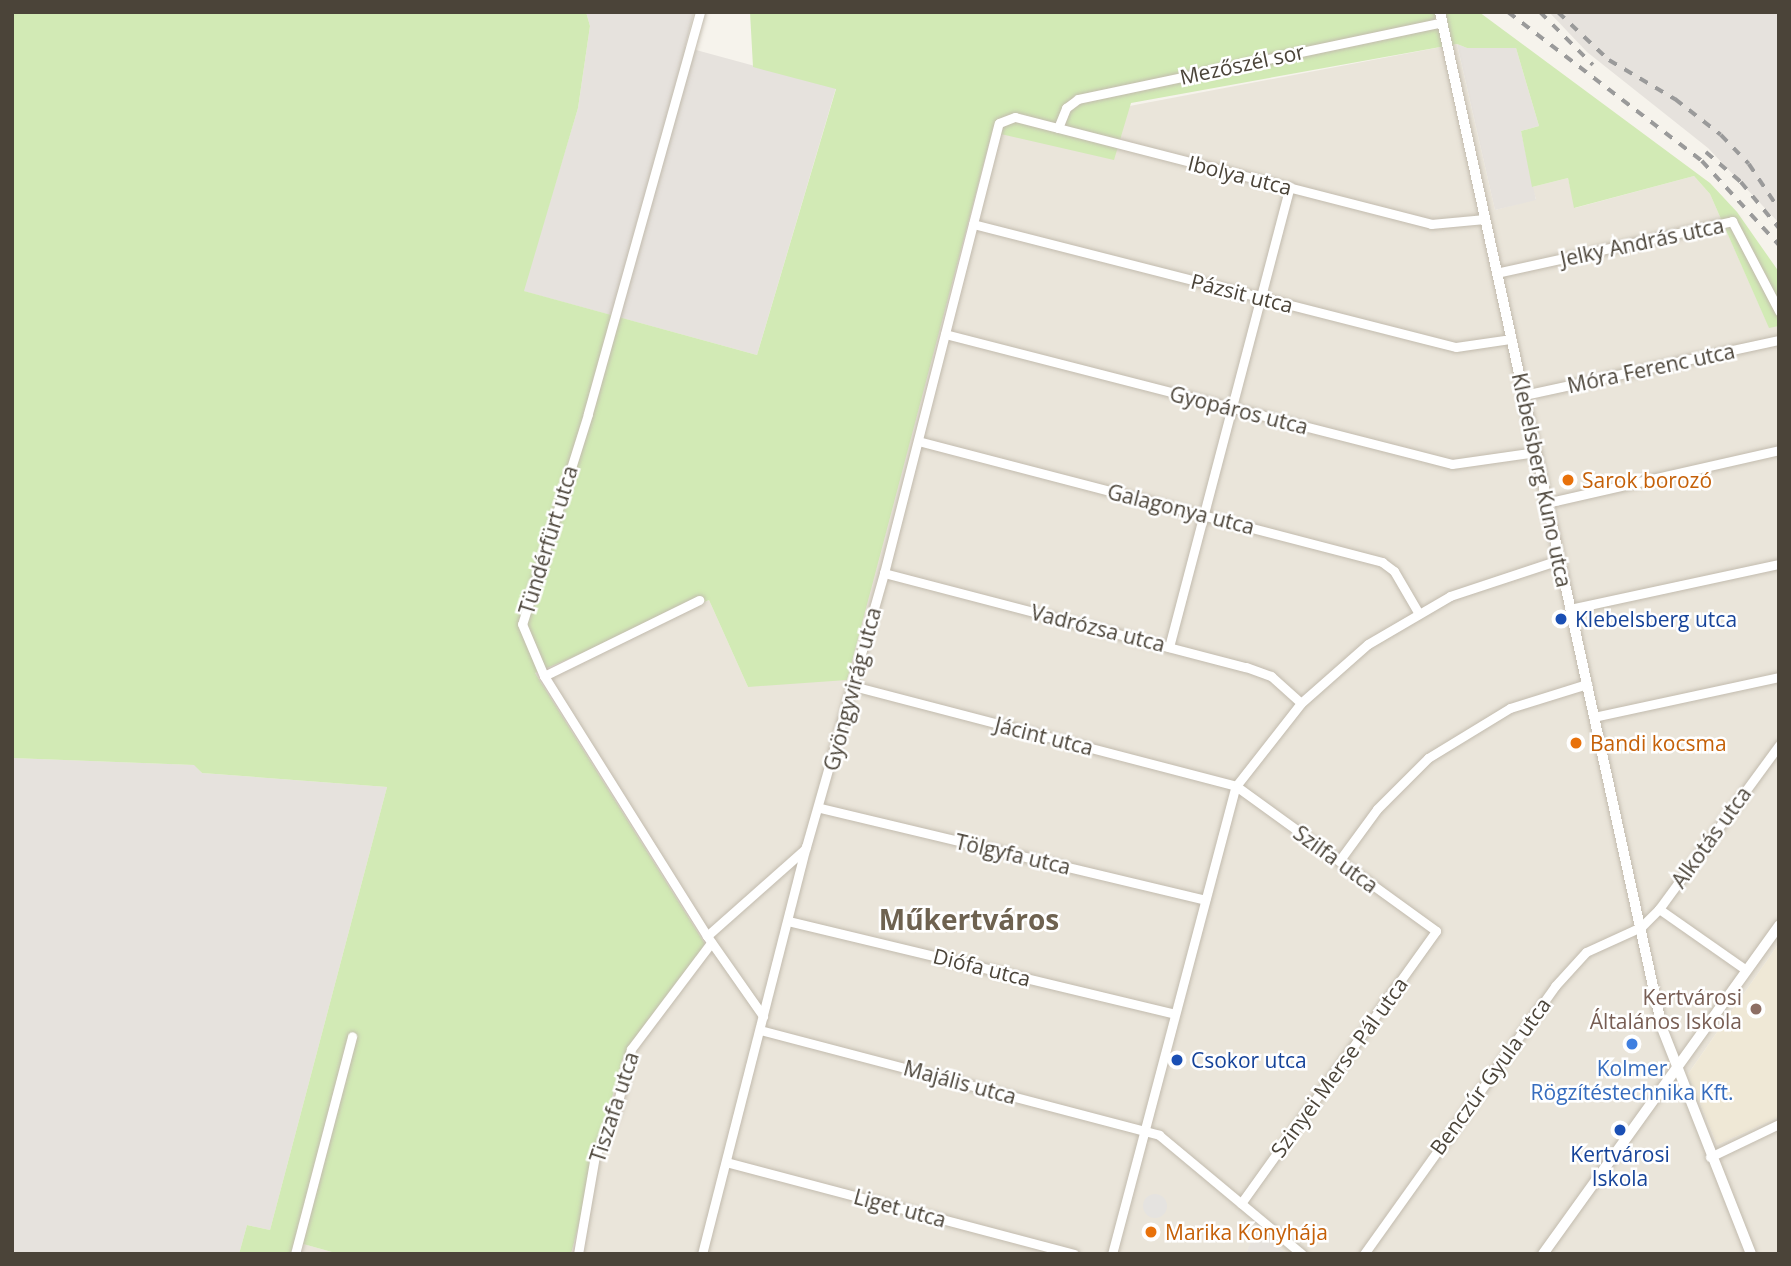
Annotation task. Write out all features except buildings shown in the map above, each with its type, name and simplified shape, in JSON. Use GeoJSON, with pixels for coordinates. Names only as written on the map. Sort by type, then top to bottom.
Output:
{"type":"FeatureCollection","features":[{"type":"Feature","properties":{"kind":"street","name":"Tündérfürt utca"},"geometry":{"type":"LineString","coordinates":[[700,12],[588,414],[523,613],[523,632],[544,677],[709,939],[763,1016]]}},
{"type":"Feature","properties":{"kind":"street","name":"Mezőszél sor"},"geometry":{"type":"LineString","coordinates":[[1058,128],[1066,108],[1078,99],[1441,17]]}},
{"type":"Feature","properties":{"kind":"street","name":"Klebelsberg Kuno utca"},"geometry":{"type":"LineString","coordinates":[[1441,17],[1662,1028],[1710,1157],[1751,1254]]}},
{"type":"Feature","properties":{"kind":"street","name":"Ibolya utca"},"geometry":{"type":"LineString","coordinates":[[999,123],[1009,116],[1431,224],[1485,219]]}},
{"type":"Feature","properties":{"kind":"street","name":"Gyöngyvirág utca"},"geometry":{"type":"LineString","coordinates":[[702,1254],[807,848],[884,573],[999,123]]}},
{"type":"Feature","properties":{"kind":"street"},"geometry":{"type":"LineString","coordinates":[[1169,647],[1290,187]]}},
{"type":"Feature","properties":{"kind":"street","name":"Jelky András utca"},"geometry":{"type":"LineString","coordinates":[[1496,273],[1732,221],[1779,311]]}},
{"type":"Feature","properties":{"kind":"street","name":"Pázsit utca"},"geometry":{"type":"LineString","coordinates":[[973,224],[1456,347],[1511,339]]}},
{"type":"Feature","properties":{"kind":"street","name":"Gyopáros utca"},"geometry":{"type":"LineString","coordinates":[[945,334],[1452,464],[1536,452]]}},
{"type":"Feature","properties":{"kind":"street","name":"Móra Ferenc utca"},"geometry":{"type":"LineString","coordinates":[[1524,395],[1779,340]]}},
{"type":"Feature","properties":{"kind":"street","name":"Galagonya utca"},"geometry":{"type":"LineString","coordinates":[[918,441],[1382,562],[1394,571],[1418,612]]}},
{"type":"Feature","properties":{"kind":"street"},"geometry":{"type":"LineString","coordinates":[[1546,503],[1779,450]]}},
{"type":"Feature","properties":{"kind":"street"},"geometry":{"type":"LineString","coordinates":[[1112,1254],[1236,786],[1301,703],[1346,661],[1418,612],[1478,585],[1559,560]]}},
{"type":"Feature","properties":{"kind":"street"},"geometry":{"type":"LineString","coordinates":[[1570,609],[1779,564]]}},
{"type":"Feature","properties":{"kind":"street","name":"Vadrózsa utca"},"geometry":{"type":"LineString","coordinates":[[884,573],[1260,671],[1301,703]]}},
{"type":"Feature","properties":{"kind":"street"},"geometry":{"type":"LineString","coordinates":[[544,677],[699,600]]}},
{"type":"Feature","properties":{"kind":"street"},"geometry":{"type":"LineString","coordinates":[[1594,717],[1779,677]]}},
{"type":"Feature","properties":{"kind":"street"},"geometry":{"type":"LineString","coordinates":[[1339,860],[1377,809],[1428,758],[1510,708],[1587,684]]}},
{"type":"Feature","properties":{"kind":"street","name":"Jácint utca"},"geometry":{"type":"LineString","coordinates":[[853,686],[1236,786]]}},
{"type":"Feature","properties":{"kind":"street","name":"Alkotás utca"},"geometry":{"type":"LineString","coordinates":[[1641,927],[1658,909],[1779,745]]}},
{"type":"Feature","properties":{"kind":"street","name":"Szilfa utca"},"geometry":{"type":"LineString","coordinates":[[1236,786],[1436,931]]}},
{"type":"Feature","properties":{"kind":"street","name":"Tölgyfa utca"},"geometry":{"type":"LineString","coordinates":[[820,808],[1205,900]]}},
{"type":"Feature","properties":{"kind":"street","name":"Tiszafa utca"},"geometry":{"type":"LineString","coordinates":[[578,1254],[595,1156],[616,1110],[631,1049],[709,939],[807,848]]}},
{"type":"Feature","properties":{"kind":"street"},"geometry":{"type":"LineString","coordinates":[[1658,909],[1746,970]]}},
{"type":"Feature","properties":{"kind":"street","name":"Diófa utca"},"geometry":{"type":"LineString","coordinates":[[788,920],[1175,1014]]}},
{"type":"Feature","properties":{"kind":"street"},"geometry":{"type":"LineString","coordinates":[[1543,1254],[1779,925]]}},
{"type":"Feature","properties":{"kind":"street","name":"Benczúr Gyula utca"},"geometry":{"type":"LineString","coordinates":[[1364,1254],[1571,967],[1600,943],[1641,927]]}},
{"type":"Feature","properties":{"kind":"street","name":"Szinyei Merse Pál utca"},"geometry":{"type":"LineString","coordinates":[[1241,1203],[1436,931]]}},
{"type":"Feature","properties":{"kind":"street","name":"Majális utca"},"geometry":{"type":"LineString","coordinates":[[760,1030],[1159,1135],[1241,1203]]}},
{"type":"Feature","properties":{"kind":"street"},"geometry":{"type":"LineString","coordinates":[[295,1254],[352,1036]]}},
{"type":"Feature","properties":{"kind":"street"},"geometry":{"type":"LineString","coordinates":[[1710,1157],[1779,1124]]}},
{"type":"Feature","properties":{"kind":"street","name":"Liget utca"},"geometry":{"type":"LineString","coordinates":[[726,1162],[1074,1254]]}},
{"type":"Feature","properties":{"kind":"street"},"geometry":{"type":"LineString","coordinates":[[1241,1203],[1302,1254]]}},
{"type":"Feature","properties":{"kind":"shaded area"},"geometry":{"type":"Polygon","coordinates":[[[586,12],[694,12],[685,47],[836,88],[757,355],[523,291],[578,108],[590,26],[586,12]]]}},
{"type":"Feature","properties":{"kind":"shaded area"},"geometry":{"type":"Polygon","coordinates":[[[1549,12],[1779,12],[1779,223],[1708,148],[1587,52],[1549,12]]]}},
{"type":"Feature","properties":{"kind":"shaded area"},"geometry":{"type":"Polygon","coordinates":[[[1457,44],[1495,210],[1536,199],[1532,187],[1568,178],[1575,208],[1694,176],[1710,194],[1769,327],[1779,326],[1779,943],[1688,1074],[1717,1145],[1779,1117],[1779,1254],[1287,1254],[1257,1229],[1246,1254],[571,1254],[622,1060],[705,944],[535,673],[709,600],[748,687],[992,132],[1457,44]]]}},
{"type":"Feature","properties":{"kind":"shaded area"},"geometry":{"type":"Polygon","coordinates":[[[1457,44],[1467,48],[1516,48],[1539,126],[1521,131],[1536,200],[1495,210],[1457,44]]]}},
{"type":"Feature","properties":{"kind":"shaded area"},"geometry":{"type":"Polygon","coordinates":[[[12,758],[195,765],[202,773],[387,787],[270,1230],[247,1225],[239,1254],[12,1254],[12,758]]]}},
{"type":"Feature","properties":{"kind":"shaded area","name":"Kertvárosi Általános Iskola"},"geometry":{"type":"Polygon","coordinates":[[[1779,943],[1779,1117],[1717,1145],[1688,1074],[1779,943]]]}},
{"type":"Feature","properties":{"kind":"shaded area"},"geometry":{"type":"Polygon","coordinates":[[[1155,1194],[1163,1198],[1167,1206],[1163,1214],[1155,1218],[1147,1214],[1143,1206],[1147,1198],[1155,1194]]]}},
{"type":"Feature","properties":{"kind":"shaded area"},"geometry":{"type":"Polygon","coordinates":[[[1257,1228],[1287,1254],[1246,1254],[1257,1228]]]}},
{"type":"Feature","properties":{"kind":"shaded area"},"geometry":{"type":"Polygon","coordinates":[[[296,1242],[339,1254],[293,1254],[296,1242]]]}},
{"type":"Feature","properties":{"kind":"green space"},"geometry":{"type":"Polygon","coordinates":[[[12,12],[586,12],[590,26],[578,108],[524,291],[757,355],[836,89],[753,67],[750,12],[1479,12],[1710,183],[1737,212],[1779,272],[1779,326],[1769,328],[1710,194],[1694,176],[1574,208],[1568,178],[1532,187],[1521,131],[1539,126],[1516,48],[1467,48],[1457,44],[1131,103],[1114,160],[992,132],[847,680],[748,687],[709,600],[535,673],[705,944],[622,1060],[571,1254],[339,1254],[296,1242],[293,1254],[239,1254],[247,1225],[270,1230],[387,787],[202,773],[194,765],[12,758],[12,12]]]}},
{"type":"Feature","properties":{"kind":"railway"},"geometry":{"type":"LineString","coordinates":[[1508,12],[1702,161],[1779,245]]}},
{"type":"Feature","properties":{"kind":"railway"},"geometry":{"type":"LineString","coordinates":[[1540,12],[1593,65]]}},
{"type":"Feature","properties":{"kind":"railway"},"geometry":{"type":"LineString","coordinates":[[1558,12],[1609,60],[1675,99],[1721,135],[1749,164],[1779,209]]}},
{"type":"Feature","properties":{"kind":"railway"},"geometry":{"type":"LineString","coordinates":[[1706,152],[1741,182],[1779,228]]}},
{"type":"Feature","properties":{"kind":"place","name":"Sarok borozó"},"geometry":{"type":"Point","coordinates":[1568,480]}},
{"type":"Feature","properties":{"kind":"place","name":"Klebelsberg utca"},"geometry":{"type":"Point","coordinates":[1561,619]}},
{"type":"Feature","properties":{"kind":"place","name":"Bandi kocsma"},"geometry":{"type":"Point","coordinates":[1576,743]}},
{"type":"Feature","properties":{"kind":"place","name":"Kertvárosi Általános Iskola"},"geometry":{"type":"Point","coordinates":[1756,1009]}},
{"type":"Feature","properties":{"kind":"place","name":"Kolmer Rögzítéstechnika Kft."},"geometry":{"type":"Point","coordinates":[1632,1044]}},
{"type":"Feature","properties":{"kind":"place","name":"Csokor utca"},"geometry":{"type":"Point","coordinates":[1177,1060]}},
{"type":"Feature","properties":{"kind":"place","name":"Kertvárosi Iskola"},"geometry":{"type":"Point","coordinates":[1620,1130]}},
{"type":"Feature","properties":{"kind":"place","name":"Marika Konyhája"},"geometry":{"type":"Point","coordinates":[1151,1232]}},
{"type":"Feature","properties":{"kind":"district","name":"Műkertváros"},"geometry":{"type":"Point","coordinates":[969,919]}}]}
